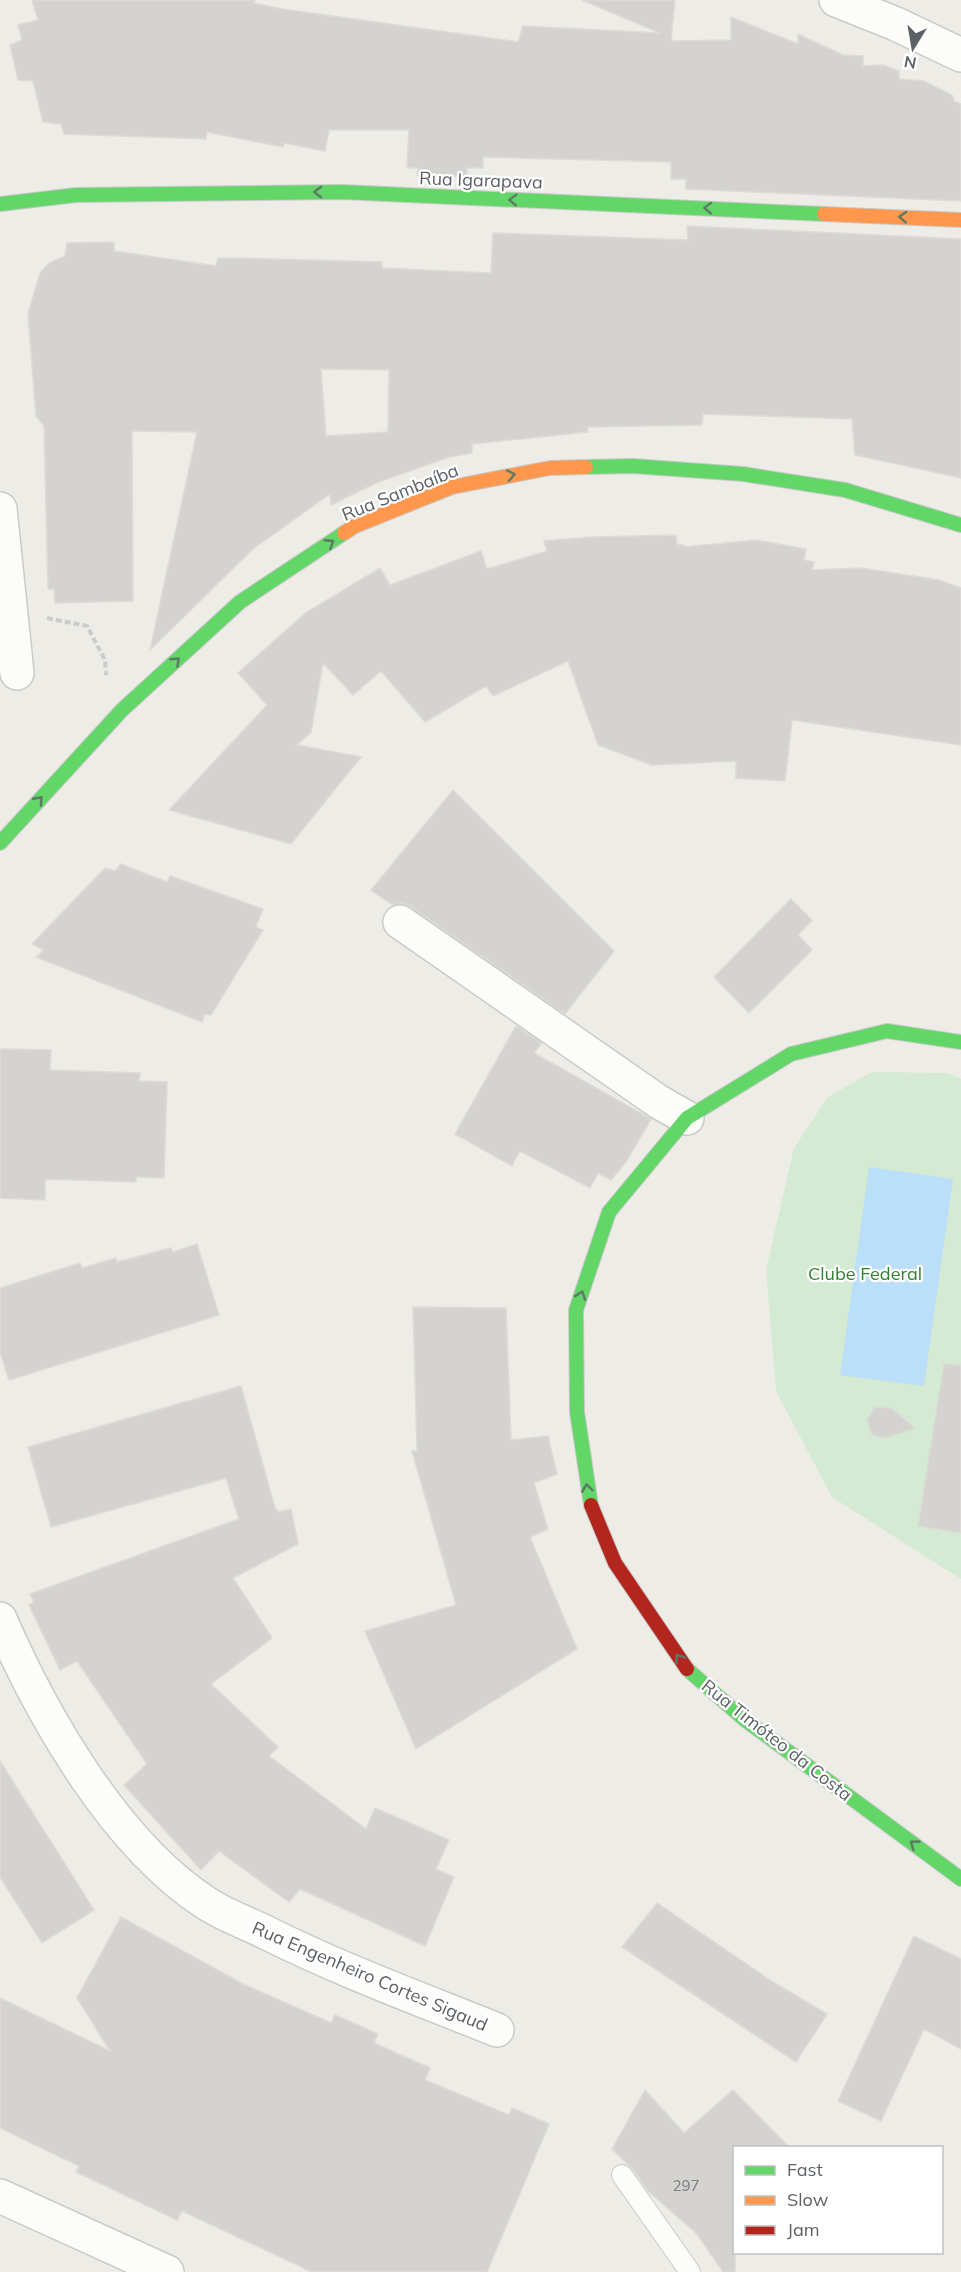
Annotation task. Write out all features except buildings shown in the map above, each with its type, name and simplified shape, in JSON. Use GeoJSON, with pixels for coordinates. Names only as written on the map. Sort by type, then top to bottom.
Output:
{"type":"FeatureCollection","features":[{"type":"Feature","properties":{"kind":"street"},"geometry":{"type":"LineString","coordinates":[[836,0],[896,24],[961,55]]}},
{"type":"Feature","properties":{"kind":"street","name":"Rua Igarapava"},"geometry":{"type":"LineString","coordinates":[[0,204],[75,195],[342,192],[961,220]]}},
{"type":"Feature","properties":{"kind":"street","name":"Rua Sambaíba"},"geometry":{"type":"LineString","coordinates":[[0,843],[122,710],[240,602],[355,526],[452,487],[550,468],[633,466],[743,474],[845,490],[961,525]]}},
{"type":"Feature","properties":{"kind":"street"},"geometry":{"type":"LineString","coordinates":[[0,509],[16,673]]}},
{"type":"Feature","properties":{"kind":"street"},"geometry":{"type":"LineString","coordinates":[[400,922],[659,1102],[687,1118]]}},
{"type":"Feature","properties":{"kind":"street","name":"Rua Timóteo da Costa"},"geometry":{"type":"LineString","coordinates":[[961,1042],[887,1031],[791,1054],[687,1118],[609,1212],[576,1310],[577,1412],[589,1501],[615,1563],[684,1666],[744,1719],[961,1878]]}},
{"type":"Feature","properties":{"kind":"street","name":"Rua Engenheiro Cortes Sigaud"},"geometry":{"type":"LineString","coordinates":[[0,1619],[21,1667],[85,1774],[140,1848],[206,1903],[308,1953],[497,2030]]}},
{"type":"Feature","properties":{"kind":"street"},"geometry":{"type":"LineString","coordinates":[[0,2196],[167,2272]]}},
{"type":"Feature","properties":{"kind":"lane"},"geometry":{"type":"LineString","coordinates":[[622,2175],[690,2272]]}},
{"type":"Feature","properties":{"kind":"path"},"geometry":{"type":"LineString","coordinates":[[11,611],[87,626],[105,660],[106,683]]}},
{"type":"Feature","properties":{"kind":"green space","name":"Clube Federal"},"geometry":{"type":"Polygon","coordinates":[[[872,1072],[948,1073],[961,1079],[961,1579],[832,1497],[776,1391],[766,1270],[794,1148],[828,1097],[872,1072]]]}},
{"type":"Feature","properties":{"kind":"water"},"geometry":{"type":"Polygon","coordinates":[[[869,1167],[953,1179],[924,1386],[840,1375],[869,1167]]]}},
{"type":"Feature","properties":{"kind":"traffic: fast"},"geometry":{"type":"LineString","coordinates":[[0,204],[76,195],[342,192],[824,214]]}},
{"type":"Feature","properties":{"kind":"traffic: fast"},"geometry":{"type":"LineString","coordinates":[[586,467],[633,466],[743,474],[845,490],[961,525]]}},
{"type":"Feature","properties":{"kind":"traffic: fast"},"geometry":{"type":"LineString","coordinates":[[0,843],[122,710],[240,602],[344,533]]}},
{"type":"Feature","properties":{"kind":"traffic: fast"},"geometry":{"type":"LineString","coordinates":[[591,1505],[577,1412],[576,1310],[609,1212],[687,1118],[791,1054],[887,1031],[961,1042]]}},
{"type":"Feature","properties":{"kind":"traffic: fast"},"geometry":{"type":"LineString","coordinates":[[687,1669],[744,1719],[961,1879]]}},
{"type":"Feature","properties":{"kind":"traffic: slow"},"geometry":{"type":"LineString","coordinates":[[824,214],[961,220]]}},
{"type":"Feature","properties":{"kind":"traffic: slow"},"geometry":{"type":"LineString","coordinates":[[344,533],[355,526],[452,487],[550,468],[586,467]]}},
{"type":"Feature","properties":{"kind":"traffic: jam"},"geometry":{"type":"LineString","coordinates":[[591,1505],[615,1563],[687,1669]]}}]}
